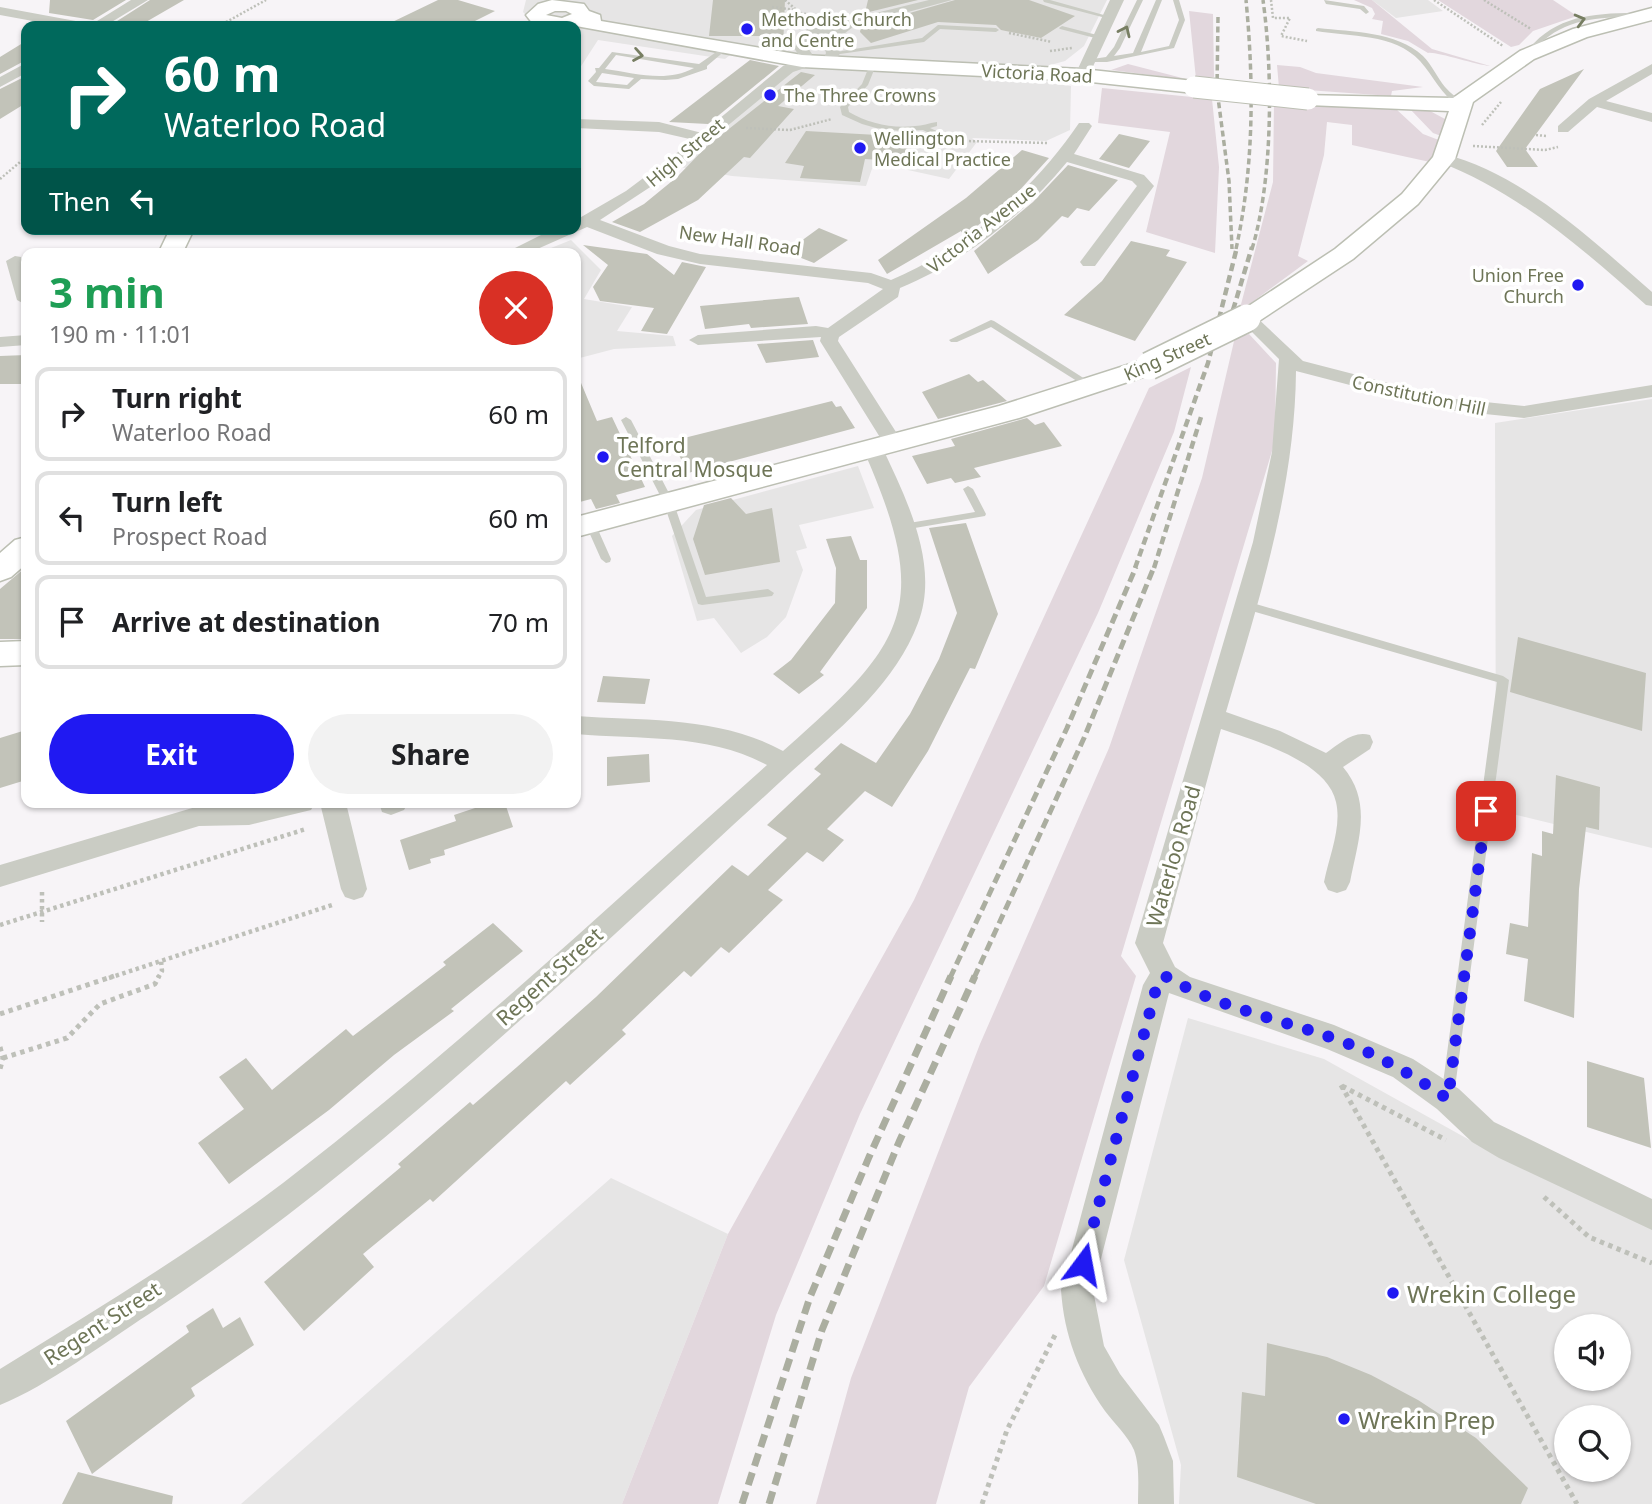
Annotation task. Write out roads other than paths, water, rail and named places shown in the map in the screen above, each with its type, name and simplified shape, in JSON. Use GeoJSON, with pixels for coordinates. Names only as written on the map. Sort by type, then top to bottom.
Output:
{"type":"FeatureCollection","features":[{"type":"Feature","properties":{"kind":"street"},"geometry":{"type":"LineString","coordinates":[[105,21],[141,0]]}},
{"type":"Feature","properties":{"kind":"street"},"geometry":{"type":"LineString","coordinates":[[795,65],[805,54],[801,48],[811,32],[832,46],[858,21],[945,0]]}},
{"type":"Feature","properties":{"kind":"street"},"geometry":{"type":"LineString","coordinates":[[1085,68],[1117,0]]}},
{"type":"Feature","properties":{"kind":"street"},"geometry":{"type":"LineString","coordinates":[[0,11],[55,21]]}},
{"type":"Feature","properties":{"kind":"street","name":"Victoria Road"},"geometry":{"type":"LineString","coordinates":[[542,13],[795,65],[832,46],[872,65],[1085,68],[1194,87],[1308,99],[1462,105]]}},
{"type":"Feature","properties":{"kind":"street"},"geometry":{"type":"LineString","coordinates":[[1462,105],[1463,99],[1527,55],[1580,33],[1649,15]]}},
{"type":"Feature","properties":{"kind":"street","name":"High Street"},"geometry":{"type":"LineString","coordinates":[[581,223],[655,179],[721,121],[795,65]]}},
{"type":"Feature","properties":{"kind":"street"},"geometry":{"type":"LineString","coordinates":[[1563,129],[1603,94],[1621,87],[1652,68]]}},
{"type":"Feature","properties":{"kind":"street"},"geometry":{"type":"LineString","coordinates":[[0,83],[21,70]]}},
{"type":"Feature","properties":{"kind":"street"},"geometry":{"type":"LineString","coordinates":[[1621,87],[1646,116]]}},
{"type":"Feature","properties":{"kind":"street"},"geometry":{"type":"LineString","coordinates":[[1594,102],[1646,116]]}},
{"type":"Feature","properties":{"kind":"street","name":"King Street"},"geometry":{"type":"LineString","coordinates":[[583,525],[668,500],[883,446],[1091,386],[1149,366],[1195,346],[1247,318],[1344,254],[1410,199],[1459,147],[1462,105]]}},
{"type":"Feature","properties":{"kind":"street"},"geometry":{"type":"LineString","coordinates":[[581,124],[659,127],[702,137]]}},
{"type":"Feature","properties":{"kind":"street","name":"Victoria Avenue"},"geometry":{"type":"LineString","coordinates":[[831,334],[892,293],[891,286],[913,279],[992,223],[1071,150],[1084,126]]}},
{"type":"Feature","properties":{"kind":"street"},"geometry":{"type":"LineString","coordinates":[[1459,147],[1473,168],[1595,251],[1652,300]]}},
{"type":"Feature","properties":{"kind":"street"},"geometry":{"type":"LineString","coordinates":[[1071,150],[1138,178],[1146,186],[1089,262]]}},
{"type":"Feature","properties":{"kind":"street","name":"New Hall Road"},"geometry":{"type":"LineString","coordinates":[[581,223],[700,259],[871,278],[891,286]]}},
{"type":"Feature","properties":{"kind":"street"},"geometry":{"type":"LineString","coordinates":[[525,248],[554,235]]}},
{"type":"Feature","properties":{"kind":"street"},"geometry":{"type":"LineString","coordinates":[[15,261],[21,282]]}},
{"type":"Feature","properties":{"kind":"street","name":"Constitution Hill"},"geometry":{"type":"LineString","coordinates":[[1247,318],[1287,360],[1303,368],[1433,401],[1487,411],[1524,412],[1652,391]]}},
{"type":"Feature","properties":{"kind":"street"},"geometry":{"type":"LineString","coordinates":[[698,340],[816,331],[831,334],[829,341],[883,446]]}},
{"type":"Feature","properties":{"kind":"street"},"geometry":{"type":"LineString","coordinates":[[0,342],[21,340]]}},
{"type":"Feature","properties":{"kind":"street","name":"Waterloo Road"},"geometry":{"type":"LineString","coordinates":[[1165,976],[1149,943],[1213,717],[1249,606],[1285,442],[1287,360]]}},
{"type":"Feature","properties":{"kind":"street","name":"Regent Street"},"geometry":{"type":"LineString","coordinates":[[0,1388],[208,1254],[328,1166],[464,1052],[845,709],[868,683],[908,621],[914,578],[883,446]]}},
{"type":"Feature","properties":{"kind":"street"},"geometry":{"type":"LineString","coordinates":[[0,570],[21,551]]}},
{"type":"Feature","properties":{"kind":"street"},"geometry":{"type":"LineString","coordinates":[[0,654],[21,653]]}},
{"type":"Feature","properties":{"kind":"street"},"geometry":{"type":"LineString","coordinates":[[1213,717],[1304,752],[1334,772],[1349,800],[1349,816],[1337,882]]}},
{"type":"Feature","properties":{"kind":"street"},"geometry":{"type":"LineString","coordinates":[[581,724],[729,737],[757,746],[784,764]]}},
{"type":"Feature","properties":{"kind":"street"},"geometry":{"type":"LineString","coordinates":[[1326,766],[1360,743]]}},
{"type":"Feature","properties":{"kind":"street"},"geometry":{"type":"LineString","coordinates":[[0,876],[199,817],[249,815],[280,808]]}},
{"type":"Feature","properties":{"kind":"street"},"geometry":{"type":"LineString","coordinates":[[334,808],[346,896]]}},
{"type":"Feature","properties":{"kind":"street"},"geometry":{"type":"LineString","coordinates":[[1156,1504],[1152,1450],[1147,1437],[1094,1368],[1078,1315],[1077,1290],[1157,985],[1165,976],[1198,994],[1334,1038],[1403,1068],[1448,1099],[1483,1132],[1510,1148],[1652,1215]]}},
{"type":"Feature","properties":{"kind":"lane"},"geometry":{"type":"LineString","coordinates":[[1107,60],[1117,48],[1140,0]]}},
{"type":"Feature","properties":{"kind":"lane"},"geometry":{"type":"LineString","coordinates":[[1136,55],[1159,0]]}},
{"type":"Feature","properties":{"kind":"lane"},"geometry":{"type":"LineString","coordinates":[[1085,68],[1107,60],[1172,47],[1182,20],[1176,0]]}},
{"type":"Feature","properties":{"kind":"lane"},"geometry":{"type":"LineString","coordinates":[[1046,1],[1108,17]]}},
{"type":"Feature","properties":{"kind":"lane"},"geometry":{"type":"LineString","coordinates":[[1328,1],[1355,5],[1366,12]]}},
{"type":"Feature","properties":{"kind":"lane"},"geometry":{"type":"LineString","coordinates":[[1527,55],[1535,42],[1563,25],[1605,13],[1649,15]]}},
{"type":"Feature","properties":{"kind":"lane"},"geometry":{"type":"LineString","coordinates":[[832,46],[924,40],[938,27],[996,30]]}},
{"type":"Feature","properties":{"kind":"lane"},"geometry":{"type":"LineString","coordinates":[[1062,28],[1099,37]]}},
{"type":"Feature","properties":{"kind":"lane"},"geometry":{"type":"LineString","coordinates":[[1318,30],[1401,45],[1418,55],[1438,86],[1462,105]]}},
{"type":"Feature","properties":{"kind":"lane"},"geometry":{"type":"LineString","coordinates":[[597,69],[679,79],[704,66],[724,49]]}},
{"type":"Feature","properties":{"kind":"lane"},"geometry":{"type":"LineString","coordinates":[[640,75],[634,85],[621,87],[594,84],[592,80],[597,69],[614,53],[704,66]]}},
{"type":"Feature","properties":{"kind":"lane"},"geometry":{"type":"LineString","coordinates":[[872,65],[866,86],[844,107],[847,114],[863,122],[925,128],[950,144]]}},
{"type":"Feature","properties":{"kind":"lane"},"geometry":{"type":"LineString","coordinates":[[925,128],[934,124]]}},
{"type":"Feature","properties":{"kind":"lane"},"geometry":{"type":"LineString","coordinates":[[954,340],[991,323],[1091,386]]}},
{"type":"Feature","properties":{"kind":"lane"},"geometry":{"type":"LineString","coordinates":[[626,420],[668,500],[702,601],[768,593]]}},
{"type":"Feature","properties":{"kind":"lane"},"geometry":{"type":"LineString","coordinates":[[903,527],[981,514],[968,489]]}},
{"type":"Feature","properties":{"kind":"lane"},"geometry":{"type":"LineString","coordinates":[[583,525],[606,559]]}},
{"type":"Feature","properties":{"kind":"lane"},"geometry":{"type":"LineString","coordinates":[[1249,606],[1503,680],[1448,1099]]}},
{"type":"Feature","properties":{"kind":"railway"},"geometry":{"type":"LineString","coordinates":[[1236,249],[1246,187],[1251,125],[1246,0]]}},
{"type":"Feature","properties":{"kind":"railway"},"geometry":{"type":"LineString","coordinates":[[1252,249],[1264,191],[1269,126],[1268,60],[1263,0]]}},
{"type":"Feature","properties":{"kind":"railway"},"geometry":{"type":"LineString","coordinates":[[1218,17],[1217,90],[1229,181],[1232,249]]}},
{"type":"Feature","properties":{"kind":"railway"},"geometry":{"type":"LineString","coordinates":[[1135,568],[1208,363],[1237,247]]}},
{"type":"Feature","properties":{"kind":"railway"},"geometry":{"type":"LineString","coordinates":[[1233,310],[1252,247]]}},
{"type":"Feature","properties":{"kind":"railway"},"geometry":{"type":"LineString","coordinates":[[1154,568],[1201,417]]}},
{"type":"Feature","properties":{"kind":"railway"},"geometry":{"type":"LineString","coordinates":[[950,978],[1067,728],[1136,567]]}},
{"type":"Feature","properties":{"kind":"railway"},"geometry":{"type":"LineString","coordinates":[[974,978],[1084,738],[1154,567]]}},
{"type":"Feature","properties":{"kind":"railway"},"geometry":{"type":"LineString","coordinates":[[742,1504],[810,1297],[869,1157],[951,976]]}},
{"type":"Feature","properties":{"kind":"railway"},"geometry":{"type":"LineString","coordinates":[[769,1504],[822,1330],[899,1142],[975,976]]}},
{"type":"Feature","properties":{"kind":"place","name":"Methodist Church and Centre"},"geometry":{"type":"Point","coordinates":[747,29]}},
{"type":"Feature","properties":{"kind":"place","name":"The Three Crowns"},"geometry":{"type":"Point","coordinates":[770,95]}},
{"type":"Feature","properties":{"kind":"place","name":"Wellington Medical Practice"},"geometry":{"type":"Point","coordinates":[860,148]}},
{"type":"Feature","properties":{"kind":"place","name":"Union Free Church"},"geometry":{"type":"Point","coordinates":[1578,285]}},
{"type":"Feature","properties":{"kind":"place","name":"Telford Central Mosque"},"geometry":{"type":"Point","coordinates":[603,457]}},
{"type":"Feature","properties":{"kind":"place","name":"Wrekin College"},"geometry":{"type":"Point","coordinates":[1393,1293]}},
{"type":"Feature","properties":{"kind":"place","name":"Wrekin Prep"},"geometry":{"type":"Point","coordinates":[1344,1419]}}]}
